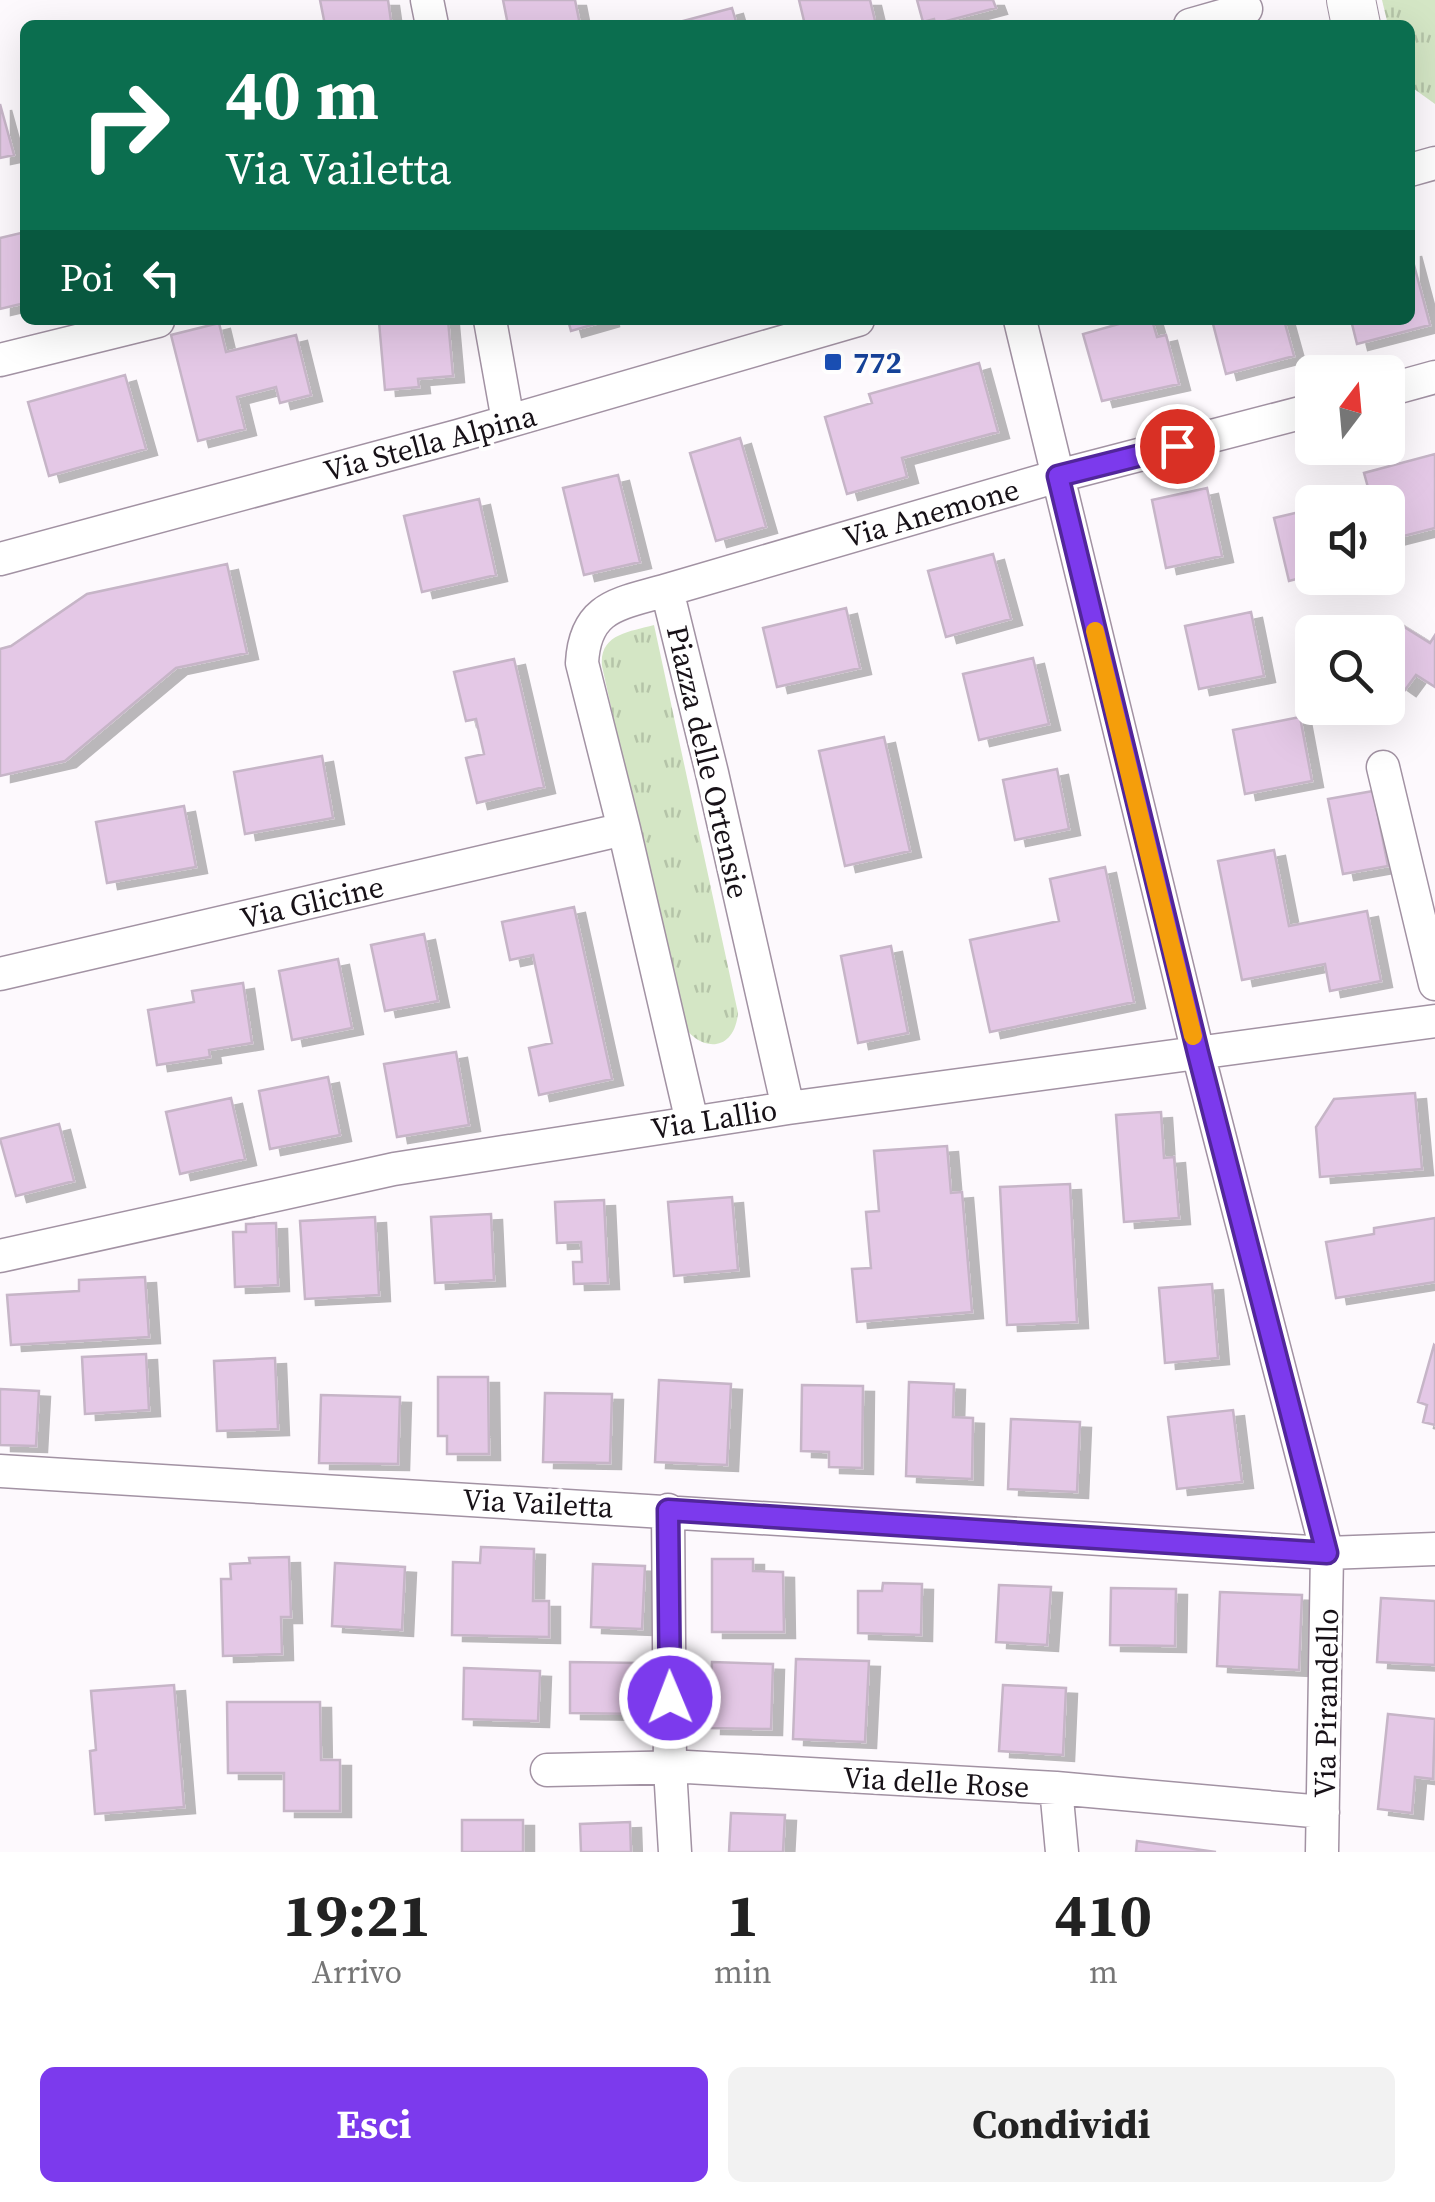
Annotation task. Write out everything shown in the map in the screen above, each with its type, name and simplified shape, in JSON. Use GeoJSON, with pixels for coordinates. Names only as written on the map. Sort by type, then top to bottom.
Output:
{"type":"FeatureCollection","features":[{"type":"Feature","properties":{"kind":"street"},"geometry":{"type":"LineString","coordinates":[[1209,20],[1246,10]]}},
{"type":"Feature","properties":{"kind":"street"},"geometry":{"type":"LineString","coordinates":[[0,360],[142,325]]}},
{"type":"Feature","properties":{"kind":"street"},"geometry":{"type":"LineString","coordinates":[[491,325],[508,422]]}},
{"type":"Feature","properties":{"kind":"street","name":"Via Stella Alpina"},"geometry":{"type":"LineString","coordinates":[[0,559],[508,422],[841,325]]}},
{"type":"Feature","properties":{"kind":"street","name":"Via Pirandello"},"geometry":{"type":"LineString","coordinates":[[1021,325],[1198,1053],[1327,1553],[1322,1852]]}},
{"type":"Feature","properties":{"kind":"street"},"geometry":{"type":"LineString","coordinates":[[1405,385],[1435,377]]}},
{"type":"Feature","properties":{"kind":"street","name":"Via Anemone"},"geometry":{"type":"LineString","coordinates":[[667,590],[1058,476],[1295,414]]}},
{"type":"Feature","properties":{"kind":"street","name":"Piazza delle Ortensie"},"geometry":{"type":"LineString","coordinates":[[692,1122],[583,672],[584,640],[594,620],[609,608],[667,590],[788,1108]]}},
{"type":"Feature","properties":{"kind":"street"},"geometry":{"type":"LineString","coordinates":[[1383,768],[1435,984]]}},
{"type":"Feature","properties":{"kind":"street","name":"Via Glicine"},"geometry":{"type":"LineString","coordinates":[[0,974],[624,829]]}},
{"type":"Feature","properties":{"kind":"street","name":"Via Lallio"},"geometry":{"type":"LineString","coordinates":[[0,1256],[359,1176],[788,1108],[1435,1021]]}},
{"type":"Feature","properties":{"kind":"street","name":"Via Vailetta"},"geometry":{"type":"LineString","coordinates":[[0,1471],[1327,1553],[1435,1549]]}},
{"type":"Feature","properties":{"kind":"street"},"geometry":{"type":"LineString","coordinates":[[668,1510],[670,1768],[676,1852]]}},
{"type":"Feature","properties":{"kind":"street","name":"Via delle Rose"},"geometry":{"type":"LineString","coordinates":[[547,1770],[670,1768],[1056,1788],[1323,1812]]}},
{"type":"Feature","properties":{"kind":"street"},"geometry":{"type":"LineString","coordinates":[[1056,1788],[1062,1852]]}},
{"type":"Feature","properties":{"kind":"green space"},"geometry":{"type":"Polygon","coordinates":[[[1382,0],[1435,0],[1435,104],[1415,90],[1415,20],[1387,20],[1382,0]]]}},
{"type":"Feature","properties":{"kind":"green space"},"geometry":{"type":"Polygon","coordinates":[[[654,625],[738,1013],[730,1036],[714,1044],[696,1038],[680,1020],[602,666],[602,655],[611,641],[654,625]]]}},
{"type":"Feature","properties":{"kind":"building"},"geometry":{"type":"Polygon","coordinates":[[[320,0],[388,0],[391,20],[324,20],[320,0]]]}},
{"type":"Feature","properties":{"kind":"building"},"geometry":{"type":"Polygon","coordinates":[[[503,0],[575,0],[579,20],[507,20],[503,0]]]}},
{"type":"Feature","properties":{"kind":"building"},"geometry":{"type":"Polygon","coordinates":[[[799,0],[870,0],[875,20],[804,20],[799,0]]]}},
{"type":"Feature","properties":{"kind":"building"},"geometry":{"type":"Polygon","coordinates":[[[917,0],[993,0],[996,8],[950,20],[922,20],[917,0]]]}},
{"type":"Feature","properties":{"kind":"building"},"geometry":{"type":"Polygon","coordinates":[[[732,8],[736,20],[687,20],[732,8]]]}},
{"type":"Feature","properties":{"kind":"building"},"geometry":{"type":"Polygon","coordinates":[[[0,104],[14,155],[0,158],[0,104]]]}},
{"type":"Feature","properties":{"kind":"building"},"geometry":{"type":"Polygon","coordinates":[[[20,233],[20,304],[0,309],[0,238],[20,233]]]}},
{"type":"Feature","properties":{"kind":"building"},"geometry":{"type":"Polygon","coordinates":[[[1415,269],[1430,325],[1357,344],[1352,325],[1415,325],[1415,269]]]}},
{"type":"Feature","properties":{"kind":"building"},"geometry":{"type":"Polygon","coordinates":[[[219,325],[226,352],[296,335],[311,395],[280,403],[276,387],[237,397],[245,429],[198,441],[171,335],[219,325]]]}},
{"type":"Feature","properties":{"kind":"building"},"geometry":{"type":"Polygon","coordinates":[[[379,325],[448,325],[453,376],[418,379],[419,387],[385,390],[379,325]]]}},
{"type":"Feature","properties":{"kind":"building"},"geometry":{"type":"Polygon","coordinates":[[[569,325],[592,325],[571,331],[569,325]]]}},
{"type":"Feature","properties":{"kind":"building"},"geometry":{"type":"Polygon","coordinates":[[[1115,325],[1153,325],[1157,337],[1166,335],[1179,384],[1102,401],[1083,334],[1115,325]]]}},
{"type":"Feature","properties":{"kind":"building"},"geometry":{"type":"Polygon","coordinates":[[[1213,325],[1285,325],[1294,356],[1226,374],[1213,325]]]}},
{"type":"Feature","properties":{"kind":"building"},"geometry":{"type":"Polygon","coordinates":[[[979,363],[998,432],[902,458],[907,477],[847,494],[825,417],[872,403],[869,394],[979,363]]]}},
{"type":"Feature","properties":{"kind":"building"},"geometry":{"type":"Polygon","coordinates":[[[125,375],[146,449],[49,476],[28,402],[125,375]]]}},
{"type":"Feature","properties":{"kind":"building"},"geometry":{"type":"Polygon","coordinates":[[[740,438],[766,527],[716,541],[690,453],[740,438]]]}},
{"type":"Feature","properties":{"kind":"building"},"geometry":{"type":"Polygon","coordinates":[[[1435,454],[1435,528],[1405,536],[1405,485],[1367,485],[1364,473],[1435,454]]]}},
{"type":"Feature","properties":{"kind":"building"},"geometry":{"type":"Polygon","coordinates":[[[618,475],[640,562],[584,575],[563,488],[618,475]]]}},
{"type":"Feature","properties":{"kind":"building"},"geometry":{"type":"Polygon","coordinates":[[[1207,488],[1222,556],[1166,568],[1152,500],[1207,488]]]}},
{"type":"Feature","properties":{"kind":"building"},"geometry":{"type":"Polygon","coordinates":[[[479,499],[496,575],[422,592],[404,516],[479,499]]]}},
{"type":"Feature","properties":{"kind":"building"},"geometry":{"type":"Polygon","coordinates":[[[1295,513],[1295,579],[1289,581],[1274,518],[1295,513]]]}},
{"type":"Feature","properties":{"kind":"building"},"geometry":{"type":"Polygon","coordinates":[[[993,554],[1011,619],[946,637],[928,571],[993,554]]]}},
{"type":"Feature","properties":{"kind":"building"},"geometry":{"type":"Polygon","coordinates":[[[227,564],[247,653],[176,668],[65,761],[0,776],[0,649],[11,646],[87,594],[227,564]]]}},
{"type":"Feature","properties":{"kind":"building"},"geometry":{"type":"Polygon","coordinates":[[[846,608],[860,668],[777,687],[763,628],[846,608]]]}},
{"type":"Feature","properties":{"kind":"building"},"geometry":{"type":"Polygon","coordinates":[[[1251,612],[1264,676],[1199,689],[1185,626],[1251,612]]]}},
{"type":"Feature","properties":{"kind":"building"},"geometry":{"type":"Polygon","coordinates":[[[1405,627],[1430,643],[1435,635],[1435,687],[1416,675],[1405,690],[1405,627]]]}},
{"type":"Feature","properties":{"kind":"building"},"geometry":{"type":"Polygon","coordinates":[[[1033,658],[1049,724],[979,740],[963,674],[1033,658]]]}},
{"type":"Feature","properties":{"kind":"building"},"geometry":{"type":"Polygon","coordinates":[[[514,659],[544,787],[477,803],[466,758],[484,754],[476,719],[466,721],[454,672],[514,659]]]}},
{"type":"Feature","properties":{"kind":"building"},"geometry":{"type":"Polygon","coordinates":[[[1295,718],[1295,725],[1302,725],[1312,781],[1245,794],[1233,730],[1295,718]]]}},
{"type":"Feature","properties":{"kind":"building"},"geometry":{"type":"Polygon","coordinates":[[[884,737],[910,851],[845,866],[819,751],[884,737]]]}},
{"type":"Feature","properties":{"kind":"building"},"geometry":{"type":"Polygon","coordinates":[[[322,756],[333,818],[245,834],[234,772],[322,756]]]}},
{"type":"Feature","properties":{"kind":"building"},"geometry":{"type":"Polygon","coordinates":[[[1057,769],[1069,829],[1015,840],[1003,780],[1057,769]]]}},
{"type":"Feature","properties":{"kind":"building"},"geometry":{"type":"Polygon","coordinates":[[[1373,791],[1388,866],[1343,874],[1328,799],[1373,791]]]}},
{"type":"Feature","properties":{"kind":"building"},"geometry":{"type":"Polygon","coordinates":[[[184,806],[196,867],[107,883],[96,822],[184,806]]]}},
{"type":"Feature","properties":{"kind":"building"},"geometry":{"type":"Polygon","coordinates":[[[1274,850],[1289,926],[1367,911],[1381,981],[1330,991],[1325,964],[1242,980],[1218,861],[1274,850]]]}},
{"type":"Feature","properties":{"kind":"building"},"geometry":{"type":"Polygon","coordinates":[[[1105,867],[1134,1002],[990,1032],[970,940],[1059,921],[1050,879],[1105,867]]]}},
{"type":"Feature","properties":{"kind":"building"},"geometry":{"type":"Polygon","coordinates":[[[574,907],[612,1079],[539,1095],[529,1048],[552,1043],[533,955],[510,960],[502,922],[574,907]]]}},
{"type":"Feature","properties":{"kind":"building"},"geometry":{"type":"Polygon","coordinates":[[[424,934],[438,1001],[385,1011],[371,945],[424,934]]]}},
{"type":"Feature","properties":{"kind":"building"},"geometry":{"type":"Polygon","coordinates":[[[891,946],[908,1033],[858,1043],[841,956],[891,946]]]}},
{"type":"Feature","properties":{"kind":"building"},"geometry":{"type":"Polygon","coordinates":[[[338,959],[352,1028],[292,1040],[279,971],[338,959]]]}},
{"type":"Feature","properties":{"kind":"building"},"geometry":{"type":"Polygon","coordinates":[[[243,983],[252,1043],[209,1050],[210,1057],[157,1065],[148,1010],[194,1002],[192,991],[243,983]]]}},
{"type":"Feature","properties":{"kind":"building"},"geometry":{"type":"Polygon","coordinates":[[[456,1052],[469,1125],[397,1137],[384,1064],[456,1052]]]}},
{"type":"Feature","properties":{"kind":"building"},"geometry":{"type":"Polygon","coordinates":[[[328,1077],[340,1135],[270,1149],[259,1091],[328,1077]]]}},
{"type":"Feature","properties":{"kind":"building"},"geometry":{"type":"Polygon","coordinates":[[[1415,1093],[1422,1169],[1320,1177],[1316,1127],[1334,1099],[1415,1093]]]}},
{"type":"Feature","properties":{"kind":"building"},"geometry":{"type":"Polygon","coordinates":[[[231,1098],[245,1159],[180,1174],[166,1112],[231,1098]]]}},
{"type":"Feature","properties":{"kind":"building"},"geometry":{"type":"Polygon","coordinates":[[[1161,1112],[1164,1158],[1174,1157],[1179,1218],[1124,1222],[1116,1115],[1161,1112]]]}},
{"type":"Feature","properties":{"kind":"building"},"geometry":{"type":"Polygon","coordinates":[[[59,1124],[74,1181],[16,1196],[0,1139],[59,1124]]]}},
{"type":"Feature","properties":{"kind":"building"},"geometry":{"type":"Polygon","coordinates":[[[947,1146],[951,1193],[962,1192],[972,1312],[857,1322],[852,1269],[871,1268],[866,1212],[879,1211],[874,1151],[947,1146]]]}},
{"type":"Feature","properties":{"kind":"building"},"geometry":{"type":"Polygon","coordinates":[[[1070,1184],[1077,1322],[1007,1325],[1000,1187],[1070,1184]]]}},
{"type":"Feature","properties":{"kind":"building"},"geometry":{"type":"Polygon","coordinates":[[[732,1197],[738,1270],[674,1276],[668,1202],[732,1197]]]}},
{"type":"Feature","properties":{"kind":"building"},"geometry":{"type":"Polygon","coordinates":[[[604,1200],[608,1283],[574,1284],[573,1262],[582,1262],[581,1242],[557,1243],[555,1202],[604,1200]]]}},
{"type":"Feature","properties":{"kind":"building"},"geometry":{"type":"Polygon","coordinates":[[[491,1214],[494,1280],[435,1283],[431,1217],[491,1214]]]}},
{"type":"Feature","properties":{"kind":"building"},"geometry":{"type":"Polygon","coordinates":[[[375,1217],[379,1295],[305,1299],[300,1221],[375,1217]]]}},
{"type":"Feature","properties":{"kind":"building"},"geometry":{"type":"Polygon","coordinates":[[[1435,1218],[1435,1282],[1336,1298],[1326,1242],[1374,1234],[1374,1228],[1435,1218]]]}},
{"type":"Feature","properties":{"kind":"building"},"geometry":{"type":"Polygon","coordinates":[[[276,1223],[278,1285],[235,1287],[233,1232],[246,1232],[246,1224],[276,1223]]]}},
{"type":"Feature","properties":{"kind":"building"},"geometry":{"type":"Polygon","coordinates":[[[145,1277],[149,1337],[11,1345],[7,1295],[79,1291],[79,1280],[145,1277]]]}},
{"type":"Feature","properties":{"kind":"building"},"geometry":{"type":"Polygon","coordinates":[[[1212,1284],[1218,1358],[1165,1363],[1159,1288],[1212,1284]]]}},
{"type":"Feature","properties":{"kind":"building"},"geometry":{"type":"Polygon","coordinates":[[[1434,1345],[1435,1425],[1423,1422],[1427,1405],[1418,1402],[1434,1345]]]}},
{"type":"Feature","properties":{"kind":"building"},"geometry":{"type":"Polygon","coordinates":[[[146,1354],[149,1410],[85,1414],[82,1357],[146,1354]]]}},
{"type":"Feature","properties":{"kind":"building"},"geometry":{"type":"Polygon","coordinates":[[[275,1358],[278,1429],[217,1431],[214,1361],[275,1358]]]}},
{"type":"Feature","properties":{"kind":"building"},"geometry":{"type":"Polygon","coordinates":[[[438,1377],[488,1377],[489,1454],[447,1454],[447,1436],[438,1436],[438,1377]]]}},
{"type":"Feature","properties":{"kind":"building"},"geometry":{"type":"Polygon","coordinates":[[[659,1380],[731,1384],[727,1465],[655,1462],[659,1380]]]}},
{"type":"Feature","properties":{"kind":"building"},"geometry":{"type":"Polygon","coordinates":[[[909,1382],[954,1384],[953,1417],[973,1418],[972,1479],[906,1476],[909,1382]]]}},
{"type":"Feature","properties":{"kind":"building"},"geometry":{"type":"Polygon","coordinates":[[[802,1385],[863,1386],[862,1468],[829,1467],[829,1452],[801,1451],[802,1385]]]}},
{"type":"Feature","properties":{"kind":"building"},"geometry":{"type":"Polygon","coordinates":[[[0,1389],[39,1391],[36,1446],[0,1445],[0,1389]]]}},
{"type":"Feature","properties":{"kind":"building"},"geometry":{"type":"Polygon","coordinates":[[[545,1393],[612,1394],[610,1463],[543,1462],[545,1393]]]}},
{"type":"Feature","properties":{"kind":"building"},"geometry":{"type":"Polygon","coordinates":[[[321,1395],[400,1397],[398,1464],[319,1463],[321,1395]]]}},
{"type":"Feature","properties":{"kind":"building"},"geometry":{"type":"Polygon","coordinates":[[[1233,1410],[1242,1482],[1177,1489],[1168,1417],[1233,1410]]]}},
{"type":"Feature","properties":{"kind":"building"},"geometry":{"type":"Polygon","coordinates":[[[1011,1419],[1080,1422],[1077,1492],[1008,1489],[1011,1419]]]}},
{"type":"Feature","properties":{"kind":"building"},"geometry":{"type":"Polygon","coordinates":[[[481,1547],[534,1549],[533,1601],[549,1601],[549,1637],[452,1635],[453,1562],[480,1563],[481,1547]]]}},
{"type":"Feature","properties":{"kind":"building"},"geometry":{"type":"Polygon","coordinates":[[[289,1557],[291,1617],[281,1617],[282,1654],[223,1656],[221,1579],[231,1579],[230,1564],[250,1563],[249,1558],[289,1557]]]}},
{"type":"Feature","properties":{"kind":"building"},"geometry":{"type":"Polygon","coordinates":[[[712,1559],[753,1559],[753,1571],[783,1572],[784,1632],[712,1632],[712,1559]]]}},
{"type":"Feature","properties":{"kind":"building"},"geometry":{"type":"Polygon","coordinates":[[[335,1563],[405,1567],[402,1630],[332,1626],[335,1563]]]}},
{"type":"Feature","properties":{"kind":"building"},"geometry":{"type":"Polygon","coordinates":[[[593,1564],[645,1566],[642,1629],[591,1627],[593,1564]]]}},
{"type":"Feature","properties":{"kind":"building"},"geometry":{"type":"Polygon","coordinates":[[[883,1583],[922,1584],[921,1635],[858,1633],[858,1591],[882,1591],[883,1583]]]}},
{"type":"Feature","properties":{"kind":"building"},"geometry":{"type":"Polygon","coordinates":[[[999,1585],[1051,1587],[1047,1645],[996,1642],[999,1585]]]}},
{"type":"Feature","properties":{"kind":"building"},"geometry":{"type":"Polygon","coordinates":[[[1111,1588],[1176,1589],[1175,1646],[1110,1645],[1111,1588]]]}},
{"type":"Feature","properties":{"kind":"building"},"geometry":{"type":"Polygon","coordinates":[[[1220,1592],[1302,1595],[1299,1670],[1217,1666],[1220,1592]]]}},
{"type":"Feature","properties":{"kind":"building"},"geometry":{"type":"Polygon","coordinates":[[[1381,1598],[1435,1601],[1435,1665],[1377,1662],[1381,1598]]]}},
{"type":"Feature","properties":{"kind":"building"},"geometry":{"type":"Polygon","coordinates":[[[796,1659],[869,1661],[865,1742],[793,1739],[796,1659]]]}},
{"type":"Feature","properties":{"kind":"building"},"geometry":{"type":"Polygon","coordinates":[[[570,1662],[640,1663],[640,1714],[570,1713],[570,1662]]]}},
{"type":"Feature","properties":{"kind":"building"},"geometry":{"type":"Polygon","coordinates":[[[712,1662],[773,1664],[771,1729],[710,1728],[712,1662]]]}},
{"type":"Feature","properties":{"kind":"building"},"geometry":{"type":"Polygon","coordinates":[[[464,1668],[540,1671],[538,1721],[463,1719],[464,1668]]]}},
{"type":"Feature","properties":{"kind":"building"},"geometry":{"type":"Polygon","coordinates":[[[174,1685],[184,1807],[95,1814],[90,1751],[96,1750],[91,1691],[174,1685]]]}},
{"type":"Feature","properties":{"kind":"building"},"geometry":{"type":"Polygon","coordinates":[[[1003,1685],[1066,1688],[1063,1755],[999,1751],[1003,1685]]]}},
{"type":"Feature","properties":{"kind":"building"},"geometry":{"type":"Polygon","coordinates":[[[227,1702],[320,1702],[321,1760],[340,1760],[340,1811],[284,1811],[284,1773],[228,1773],[227,1702]]]}},
{"type":"Feature","properties":{"kind":"building"},"geometry":{"type":"Polygon","coordinates":[[[1388,1714],[1435,1719],[1433,1779],[1415,1777],[1412,1813],[1378,1809],[1388,1714]]]}},
{"type":"Feature","properties":{"kind":"building"},"geometry":{"type":"Polygon","coordinates":[[[731,1813],[785,1815],[783,1852],[729,1852],[731,1813]]]}},
{"type":"Feature","properties":{"kind":"building"},"geometry":{"type":"Polygon","coordinates":[[[462,1820],[523,1820],[523,1852],[462,1852],[462,1820]]]}},
{"type":"Feature","properties":{"kind":"building"},"geometry":{"type":"Polygon","coordinates":[[[630,1822],[631,1852],[581,1852],[580,1824],[630,1822]]]}},
{"type":"Feature","properties":{"kind":"building"},"geometry":{"type":"Polygon","coordinates":[[[1137,1841],[1216,1852],[1136,1852],[1137,1841]]]}},
{"type":"Feature","properties":{"kind":"slow traffic"},"geometry":{"type":"LineString","coordinates":[[1095,631],[1193,1036]]}},
{"type":"Feature","properties":{"kind":"place","name":"772"},"geometry":{"type":"Point","coordinates":[833,362]}},
{"type":"Feature","properties":{"kind":"route"},"geometry":{"type":"LineString","coordinates":[[670,1698],[668,1510],[1327,1553],[1198,1053],[1058,476],[1177,446]]}}]}
